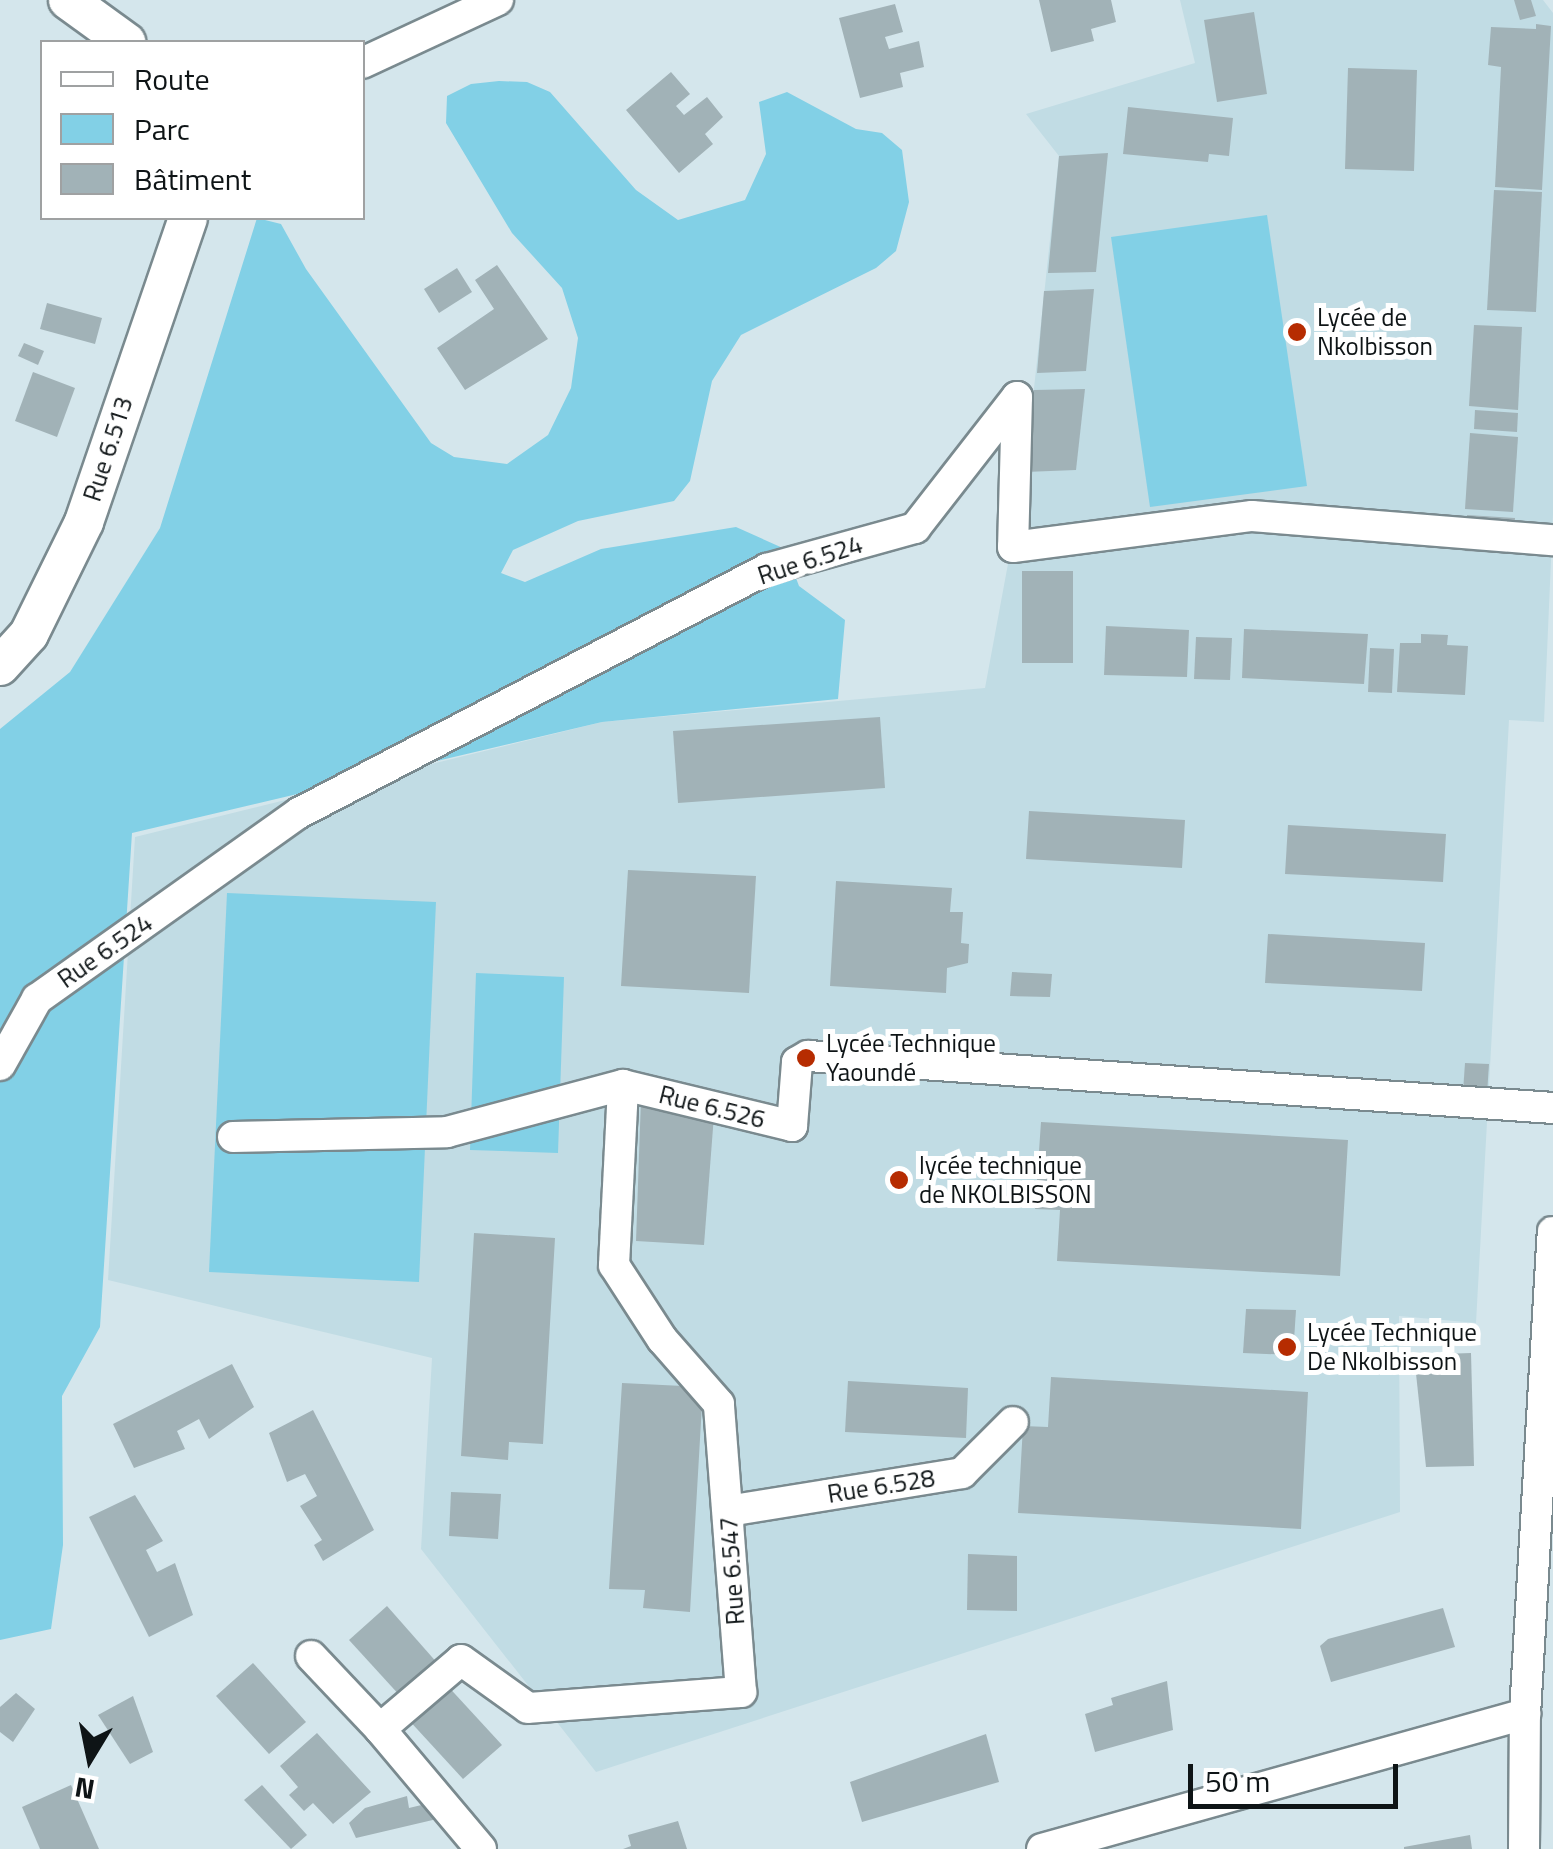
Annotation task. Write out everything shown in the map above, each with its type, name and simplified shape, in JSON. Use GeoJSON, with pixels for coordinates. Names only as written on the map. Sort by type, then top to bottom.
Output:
{"type":"FeatureCollection","features":[{"type":"Feature","properties":{"kind":"street"},"geometry":{"type":"LineString","coordinates":[[68,0],[123,40]]}},
{"type":"Feature","properties":{"kind":"street"},"geometry":{"type":"LineString","coordinates":[[365,62],[498,0]]}},
{"type":"Feature","properties":{"kind":"street","name":"Rue 6.513"},"geometry":{"type":"LineString","coordinates":[[0,666],[29,634],[84,522],[187,220]]}},
{"type":"Feature","properties":{"kind":"street","name":"Rue 6.524"},"geometry":{"type":"LineString","coordinates":[[0,1065],[37,999],[299,813],[767,570],[915,528],[1017,397],[1013,547],[1252,516],[1553,540]]}},
{"type":"Feature","properties":{"kind":"street","name":"Rue 6.526"},"geometry":{"type":"LineString","coordinates":[[233,1137],[447,1132],[622,1085],[792,1126],[797,1062],[808,1056],[1553,1108]]}},
{"type":"Feature","properties":{"kind":"street","name":"Rue 6.547"},"geometry":{"type":"LineString","coordinates":[[380,1729],[462,1660],[528,1708],[741,1692],[719,1404],[662,1339],[614,1265],[622,1085]]}},
{"type":"Feature","properties":{"kind":"street"},"geometry":{"type":"LineString","coordinates":[[1524,1849],[1525,1714],[1553,1232]]}},
{"type":"Feature","properties":{"kind":"street","name":"Rue 6.528"},"geometry":{"type":"LineString","coordinates":[[728,1511],[962,1473],[1014,1422]]}},
{"type":"Feature","properties":{"kind":"street"},"geometry":{"type":"LineString","coordinates":[[311,1656],[380,1729],[481,1849]]}},
{"type":"Feature","properties":{"kind":"street"},"geometry":{"type":"LineString","coordinates":[[1042,1849],[1525,1714]]}},
{"type":"Feature","properties":{"kind":"shaded area","name":"Lycée Technique Yaoundé"},"geometry":{"type":"Polygon","coordinates":[[[1180,0],[1543,0],[1553,13],[1553,514],[1544,722],[1509,720],[1476,1323],[1399,1316],[1400,1512],[596,1772],[421,1549],[432,1358],[108,1280],[135,837],[602,722],[985,688],[1025,472],[1059,156],[1026,114],[1195,63],[1180,0]]]}},
{"type":"Feature","properties":{"kind":"green space"},"geometry":{"type":"Polygon","coordinates":[[[527,82],[550,92],[636,190],[678,220],[745,200],[766,154],[759,102],[787,92],[856,129],[882,133],[902,150],[909,202],[896,251],[876,268],[741,335],[712,381],[690,481],[674,501],[578,521],[513,550],[501,573],[525,582],[601,549],[736,527],[785,549],[799,586],[845,620],[838,699],[602,722],[132,833],[100,1327],[62,1396],[63,1545],[51,1629],[0,1640],[0,729],[70,672],[160,528],[256,220],[281,224],[306,269],[431,443],[454,457],[507,464],[548,435],[571,388],[578,338],[562,288],[512,233],[446,123],[447,96],[471,84],[527,82]]]}},
{"type":"Feature","properties":{"kind":"green space"},"geometry":{"type":"Polygon","coordinates":[[[1267,215],[1307,486],[1150,507],[1111,237],[1267,215]]]}},
{"type":"Feature","properties":{"kind":"green space"},"geometry":{"type":"Polygon","coordinates":[[[227,893],[436,902],[419,1282],[209,1272],[227,893]]]}},
{"type":"Feature","properties":{"kind":"green space"},"geometry":{"type":"Polygon","coordinates":[[[476,973],[564,977],[558,1153],[470,1150],[476,973]]]}},
{"type":"Feature","properties":{"kind":"building"},"geometry":{"type":"Polygon","coordinates":[[[1039,0],[1111,0],[1116,22],[1091,29],[1094,41],[1051,52],[1039,0]]]}},
{"type":"Feature","properties":{"kind":"building"},"geometry":{"type":"Polygon","coordinates":[[[1514,0],[1531,0],[1536,16],[1520,20],[1514,0]]]}},
{"type":"Feature","properties":{"kind":"building"},"geometry":{"type":"Polygon","coordinates":[[[895,4],[903,32],[885,37],[889,49],[919,41],[924,67],[900,73],[903,87],[860,98],[839,18],[895,4]]]}},
{"type":"Feature","properties":{"kind":"building"},"geometry":{"type":"Polygon","coordinates":[[[1254,12],[1267,94],[1217,102],[1204,20],[1254,12]]]}},
{"type":"Feature","properties":{"kind":"building"},"geometry":{"type":"Polygon","coordinates":[[[1536,24],[1551,26],[1542,190],[1495,187],[1501,67],[1488,65],[1491,27],[1536,29],[1536,24]]]}},
{"type":"Feature","properties":{"kind":"building"},"geometry":{"type":"Polygon","coordinates":[[[1348,68],[1417,70],[1414,171],[1345,169],[1348,68]]]}},
{"type":"Feature","properties":{"kind":"building"},"geometry":{"type":"Polygon","coordinates":[[[671,72],[690,94],[676,106],[684,115],[707,97],[723,117],[705,134],[713,144],[679,173],[626,110],[671,72]]]}},
{"type":"Feature","properties":{"kind":"building"},"geometry":{"type":"Polygon","coordinates":[[[1128,107],[1233,118],[1229,156],[1209,154],[1208,162],[1123,154],[1128,107]]]}},
{"type":"Feature","properties":{"kind":"building"},"geometry":{"type":"Polygon","coordinates":[[[1108,153],[1096,272],[1048,273],[1059,156],[1108,153]]]}},
{"type":"Feature","properties":{"kind":"building"},"geometry":{"type":"Polygon","coordinates":[[[1494,190],[1542,192],[1536,312],[1487,310],[1494,190]]]}},
{"type":"Feature","properties":{"kind":"building"},"geometry":{"type":"Polygon","coordinates":[[[497,265],[548,339],[465,390],[437,348],[494,309],[475,280],[497,265]]]}},
{"type":"Feature","properties":{"kind":"building"},"geometry":{"type":"Polygon","coordinates":[[[457,268],[472,292],[439,313],[424,289],[457,268]]]}},
{"type":"Feature","properties":{"kind":"building"},"geometry":{"type":"Polygon","coordinates":[[[1094,289],[1086,371],[1037,373],[1044,291],[1094,289]]]}},
{"type":"Feature","properties":{"kind":"building"},"geometry":{"type":"Polygon","coordinates":[[[47,303],[102,318],[95,344],[40,329],[47,303]]]}},
{"type":"Feature","properties":{"kind":"building"},"geometry":{"type":"Polygon","coordinates":[[[1474,325],[1522,327],[1518,410],[1469,406],[1474,325]]]}},
{"type":"Feature","properties":{"kind":"building"},"geometry":{"type":"Polygon","coordinates":[[[24,343],[44,351],[38,365],[18,356],[24,343]]]}},
{"type":"Feature","properties":{"kind":"building"},"geometry":{"type":"Polygon","coordinates":[[[33,372],[75,388],[57,437],[15,421],[33,372]]]}},
{"type":"Feature","properties":{"kind":"building"},"geometry":{"type":"Polygon","coordinates":[[[1085,389],[1076,470],[1025,472],[1034,390],[1085,389]]]}},
{"type":"Feature","properties":{"kind":"building"},"geometry":{"type":"Polygon","coordinates":[[[1475,410],[1518,413],[1517,432],[1474,429],[1475,410]]]}},
{"type":"Feature","properties":{"kind":"building"},"geometry":{"type":"Polygon","coordinates":[[[1470,433],[1518,437],[1513,512],[1465,509],[1470,433]]]}},
{"type":"Feature","properties":{"kind":"building"},"geometry":{"type":"Polygon","coordinates":[[[1467,515],[1515,518],[1513,554],[1465,551],[1467,515]]]}},
{"type":"Feature","properties":{"kind":"building"},"geometry":{"type":"Polygon","coordinates":[[[1022,571],[1073,571],[1073,663],[1022,663],[1022,571]]]}},
{"type":"Feature","properties":{"kind":"building"},"geometry":{"type":"Polygon","coordinates":[[[1106,626],[1189,630],[1187,677],[1104,675],[1106,626]]]}},
{"type":"Feature","properties":{"kind":"building"},"geometry":{"type":"Polygon","coordinates":[[[1244,629],[1368,634],[1364,684],[1242,678],[1244,629]]]}},
{"type":"Feature","properties":{"kind":"building"},"geometry":{"type":"Polygon","coordinates":[[[1421,634],[1448,635],[1447,645],[1468,646],[1465,695],[1397,692],[1400,643],[1421,643],[1421,634]]]}},
{"type":"Feature","properties":{"kind":"building"},"geometry":{"type":"Polygon","coordinates":[[[1196,637],[1232,638],[1230,680],[1194,679],[1196,637]]]}},
{"type":"Feature","properties":{"kind":"building"},"geometry":{"type":"Polygon","coordinates":[[[1370,648],[1394,649],[1392,693],[1368,692],[1370,648]]]}},
{"type":"Feature","properties":{"kind":"building"},"geometry":{"type":"Polygon","coordinates":[[[880,717],[885,788],[678,803],[673,731],[880,717]]]}},
{"type":"Feature","properties":{"kind":"building"},"geometry":{"type":"Polygon","coordinates":[[[1029,811],[1185,820],[1182,868],[1026,859],[1029,811]]]}},
{"type":"Feature","properties":{"kind":"building"},"geometry":{"type":"Polygon","coordinates":[[[1288,825],[1446,834],[1443,882],[1285,874],[1288,825]]]}},
{"type":"Feature","properties":{"kind":"building"},"geometry":{"type":"Polygon","coordinates":[[[628,870],[756,876],[749,993],[621,986],[628,870]]]}},
{"type":"Feature","properties":{"kind":"building"},"geometry":{"type":"Polygon","coordinates":[[[836,881],[952,888],[950,912],[963,912],[961,943],[969,944],[968,963],[947,968],[946,993],[830,986],[836,881]]]}},
{"type":"Feature","properties":{"kind":"building"},"geometry":{"type":"Polygon","coordinates":[[[1268,934],[1425,943],[1422,991],[1265,983],[1268,934]]]}},
{"type":"Feature","properties":{"kind":"building"},"geometry":{"type":"Polygon","coordinates":[[[1012,972],[1052,974],[1050,997],[1010,996],[1012,972]]]}},
{"type":"Feature","properties":{"kind":"building"},"geometry":{"type":"Polygon","coordinates":[[[1465,1063],[1489,1064],[1487,1094],[1463,1092],[1465,1063]]]}},
{"type":"Feature","properties":{"kind":"building"},"geometry":{"type":"Polygon","coordinates":[[[641,1099],[715,1102],[704,1245],[636,1241],[641,1099]]]}},
{"type":"Feature","properties":{"kind":"building"},"geometry":{"type":"Polygon","coordinates":[[[1041,1122],[1348,1140],[1340,1276],[1057,1261],[1060,1210],[1035,1209],[1041,1122]]]}},
{"type":"Feature","properties":{"kind":"building"},"geometry":{"type":"Polygon","coordinates":[[[474,1233],[555,1238],[543,1444],[509,1442],[508,1460],[461,1456],[474,1233]]]}},
{"type":"Feature","properties":{"kind":"building"},"geometry":{"type":"Polygon","coordinates":[[[1246,1309],[1296,1310],[1293,1355],[1243,1353],[1246,1309]]]}},
{"type":"Feature","properties":{"kind":"building"},"geometry":{"type":"Polygon","coordinates":[[[1471,1353],[1474,1466],[1426,1467],[1414,1355],[1471,1353]]]}},
{"type":"Feature","properties":{"kind":"building"},"geometry":{"type":"Polygon","coordinates":[[[232,1364],[254,1407],[209,1439],[199,1419],[177,1431],[185,1449],[134,1468],[113,1424],[232,1364]]]}},
{"type":"Feature","properties":{"kind":"building"},"geometry":{"type":"Polygon","coordinates":[[[1051,1377],[1308,1392],[1301,1529],[1018,1513],[1023,1426],[1048,1427],[1051,1377]]]}},
{"type":"Feature","properties":{"kind":"building"},"geometry":{"type":"Polygon","coordinates":[[[848,1381],[968,1388],[966,1438],[845,1432],[848,1381]]]}},
{"type":"Feature","properties":{"kind":"building"},"geometry":{"type":"Polygon","coordinates":[[[622,1383],[703,1387],[690,1612],[643,1608],[645,1590],[609,1589],[622,1383]]]}},
{"type":"Feature","properties":{"kind":"building"},"geometry":{"type":"Polygon","coordinates":[[[313,1410],[374,1530],[323,1561],[314,1545],[322,1540],[300,1506],[317,1496],[305,1474],[287,1482],[269,1433],[313,1410]]]}},
{"type":"Feature","properties":{"kind":"building"},"geometry":{"type":"Polygon","coordinates":[[[451,1492],[501,1494],[498,1539],[449,1536],[451,1492]]]}},
{"type":"Feature","properties":{"kind":"building"},"geometry":{"type":"Polygon","coordinates":[[[135,1495],[163,1541],[146,1550],[157,1572],[175,1563],[193,1615],[149,1637],[89,1517],[135,1495]]]}},
{"type":"Feature","properties":{"kind":"building"},"geometry":{"type":"Polygon","coordinates":[[[968,1554],[1017,1556],[1017,1611],[967,1610],[968,1554]]]}},
{"type":"Feature","properties":{"kind":"building"},"geometry":{"type":"Polygon","coordinates":[[[387,1606],[439,1665],[402,1698],[349,1640],[387,1606]]]}},
{"type":"Feature","properties":{"kind":"building"},"geometry":{"type":"Polygon","coordinates":[[[1443,1608],[1455,1647],[1331,1682],[1320,1646],[1328,1639],[1443,1608]]]}},
{"type":"Feature","properties":{"kind":"building"},"geometry":{"type":"Polygon","coordinates":[[[253,1663],[306,1722],[269,1754],[216,1696],[253,1663]]]}},
{"type":"Feature","properties":{"kind":"building"},"geometry":{"type":"Polygon","coordinates":[[[1167,1681],[1173,1730],[1095,1752],[1085,1714],[1113,1705],[1111,1698],[1167,1681]]]}},
{"type":"Feature","properties":{"kind":"building"},"geometry":{"type":"Polygon","coordinates":[[[444,1682],[502,1745],[463,1779],[406,1717],[444,1682]]]}},
{"type":"Feature","properties":{"kind":"building"},"geometry":{"type":"Polygon","coordinates":[[[16,1693],[35,1709],[13,1742],[0,1732],[0,1707],[16,1693]]]}},
{"type":"Feature","properties":{"kind":"building"},"geometry":{"type":"Polygon","coordinates":[[[133,1696],[153,1752],[130,1764],[98,1715],[133,1696]]]}},
{"type":"Feature","properties":{"kind":"building"},"geometry":{"type":"Polygon","coordinates":[[[317,1733],[371,1792],[333,1824],[313,1803],[304,1811],[289,1795],[298,1787],[280,1766],[317,1733]]]}},
{"type":"Feature","properties":{"kind":"building"},"geometry":{"type":"Polygon","coordinates":[[[986,1734],[999,1782],[862,1822],[850,1782],[986,1734]]]}},
{"type":"Feature","properties":{"kind":"building"},"geometry":{"type":"Polygon","coordinates":[[[71,1785],[99,1849],[40,1849],[22,1807],[71,1785]]]}},
{"type":"Feature","properties":{"kind":"building"},"geometry":{"type":"Polygon","coordinates":[[[262,1785],[307,1835],[291,1849],[244,1800],[262,1785]]]}},
{"type":"Feature","properties":{"kind":"building"},"geometry":{"type":"Polygon","coordinates":[[[407,1796],[409,1808],[434,1802],[437,1819],[356,1838],[349,1823],[365,1808],[407,1796]]]}},
{"type":"Feature","properties":{"kind":"building"},"geometry":{"type":"Polygon","coordinates":[[[678,1821],[687,1849],[623,1849],[631,1846],[628,1835],[678,1821]]]}},
{"type":"Feature","properties":{"kind":"building"},"geometry":{"type":"Polygon","coordinates":[[[1470,1835],[1472,1849],[1404,1849],[1404,1847],[1470,1835]]]}},
{"type":"Feature","properties":{"kind":"place","name":"Lycée de Nkolbisson"},"geometry":{"type":"Point","coordinates":[1297,332]}},
{"type":"Feature","properties":{"kind":"place","name":"Lycée Technique Yaoundé"},"geometry":{"type":"Point","coordinates":[806,1058]}},
{"type":"Feature","properties":{"kind":"place","name":"lycée technique de NKOLBISSON"},"geometry":{"type":"Point","coordinates":[899,1180]}},
{"type":"Feature","properties":{"kind":"place","name":"Lycée Technique De Nkolbisson"},"geometry":{"type":"Point","coordinates":[1287,1347]}}]}
